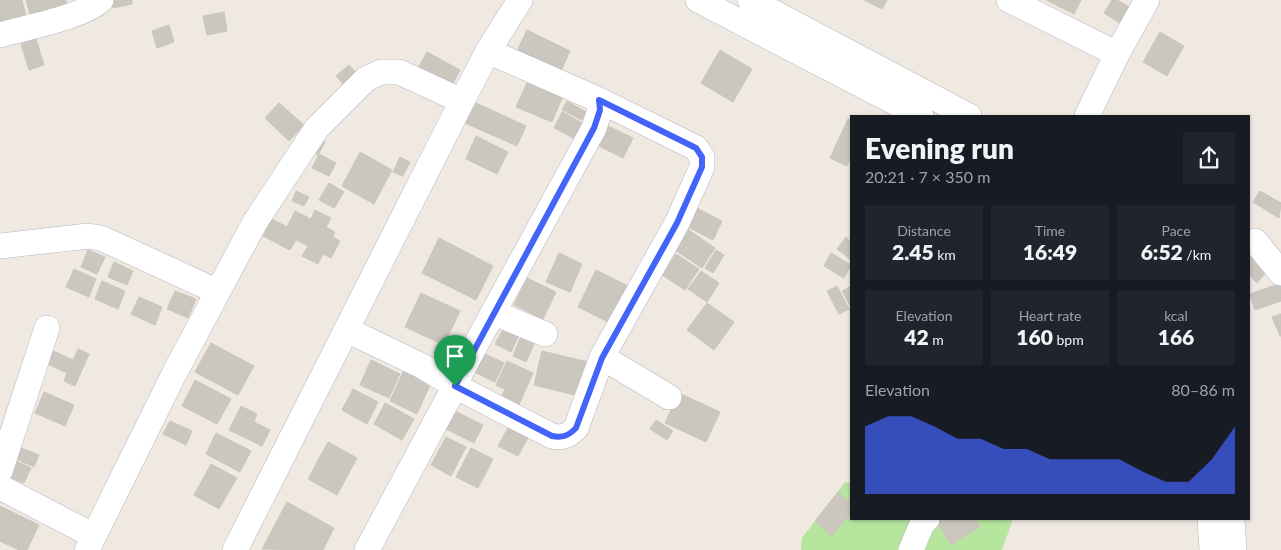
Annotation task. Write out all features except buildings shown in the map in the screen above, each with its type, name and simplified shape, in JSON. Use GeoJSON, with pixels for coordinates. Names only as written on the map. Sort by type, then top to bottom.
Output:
{"type":"FeatureCollection","features":[{"type":"Feature","properties":{"kind":"street"},"geometry":{"type":"LineString","coordinates":[[0,35],[58,20],[95,5],[101,0]]}},
{"type":"Feature","properties":{"kind":"street"},"geometry":{"type":"LineString","coordinates":[[235,550],[462,101],[488,51],[520,0]]}},
{"type":"Feature","properties":{"kind":"street"},"geometry":{"type":"LineString","coordinates":[[698,0],[918,115]]}},
{"type":"Feature","properties":{"kind":"street"},"geometry":{"type":"LineString","coordinates":[[750,0],[967,115]]}},
{"type":"Feature","properties":{"kind":"street"},"geometry":{"type":"LineString","coordinates":[[1009,0],[1117,54]]}},
{"type":"Feature","properties":{"kind":"street"},"geometry":{"type":"LineString","coordinates":[[1087,115],[1117,54],[1147,0]]}},
{"type":"Feature","properties":{"kind":"street"},"geometry":{"type":"LineString","coordinates":[[347,330],[422,366],[455,386],[552,436],[562,438],[569,435],[576,428],[602,358],[677,223],[702,167],[702,157],[696,148],[599,100],[488,51]]}},
{"type":"Feature","properties":{"kind":"street"},"geometry":{"type":"LineString","coordinates":[[0,487],[91,543],[174,374],[255,222],[317,128],[366,79],[382,72],[399,72],[462,101]]}},
{"type":"Feature","properties":{"kind":"street"},"geometry":{"type":"LineString","coordinates":[[367,550],[463,368],[594,128],[600,110],[599,100]]}},
{"type":"Feature","properties":{"kind":"street"},"geometry":{"type":"LineString","coordinates":[[0,246],[88,236],[101,238],[218,292]]}},
{"type":"Feature","properties":{"kind":"street"},"geometry":{"type":"LineString","coordinates":[[1255,241],[1281,273]]}},
{"type":"Feature","properties":{"kind":"street"},"geometry":{"type":"LineString","coordinates":[[494,313],[546,334]]}},
{"type":"Feature","properties":{"kind":"street"},"geometry":{"type":"LineString","coordinates":[[0,471],[47,328]]}},
{"type":"Feature","properties":{"kind":"street"},"geometry":{"type":"LineString","coordinates":[[602,358],[669,397]]}},
{"type":"Feature","properties":{"kind":"street"},"geometry":{"type":"LineString","coordinates":[[911,550],[922,524],[926,520]]}},
{"type":"Feature","properties":{"kind":"street"},"geometry":{"type":"LineString","coordinates":[[1210,520],[1212,550]]}},
{"type":"Feature","properties":{"kind":"street"},"geometry":{"type":"LineString","coordinates":[[1232,520],[1234,550]]}},
{"type":"Feature","properties":{"kind":"green space"},"geometry":{"type":"Polygon","coordinates":[[[845,482],[850,483],[850,520],[1013,520],[1002,550],[801,550],[802,538],[845,482]]]}},
{"type":"Feature","properties":{"kind":"route"},"geometry":{"type":"LineString","coordinates":[[599,100],[628,112],[696,148],[702,157],[702,167],[677,223],[602,358],[576,428],[569,435],[562,438],[552,436],[455,386],[594,128],[600,110],[599,100]]}}]}
